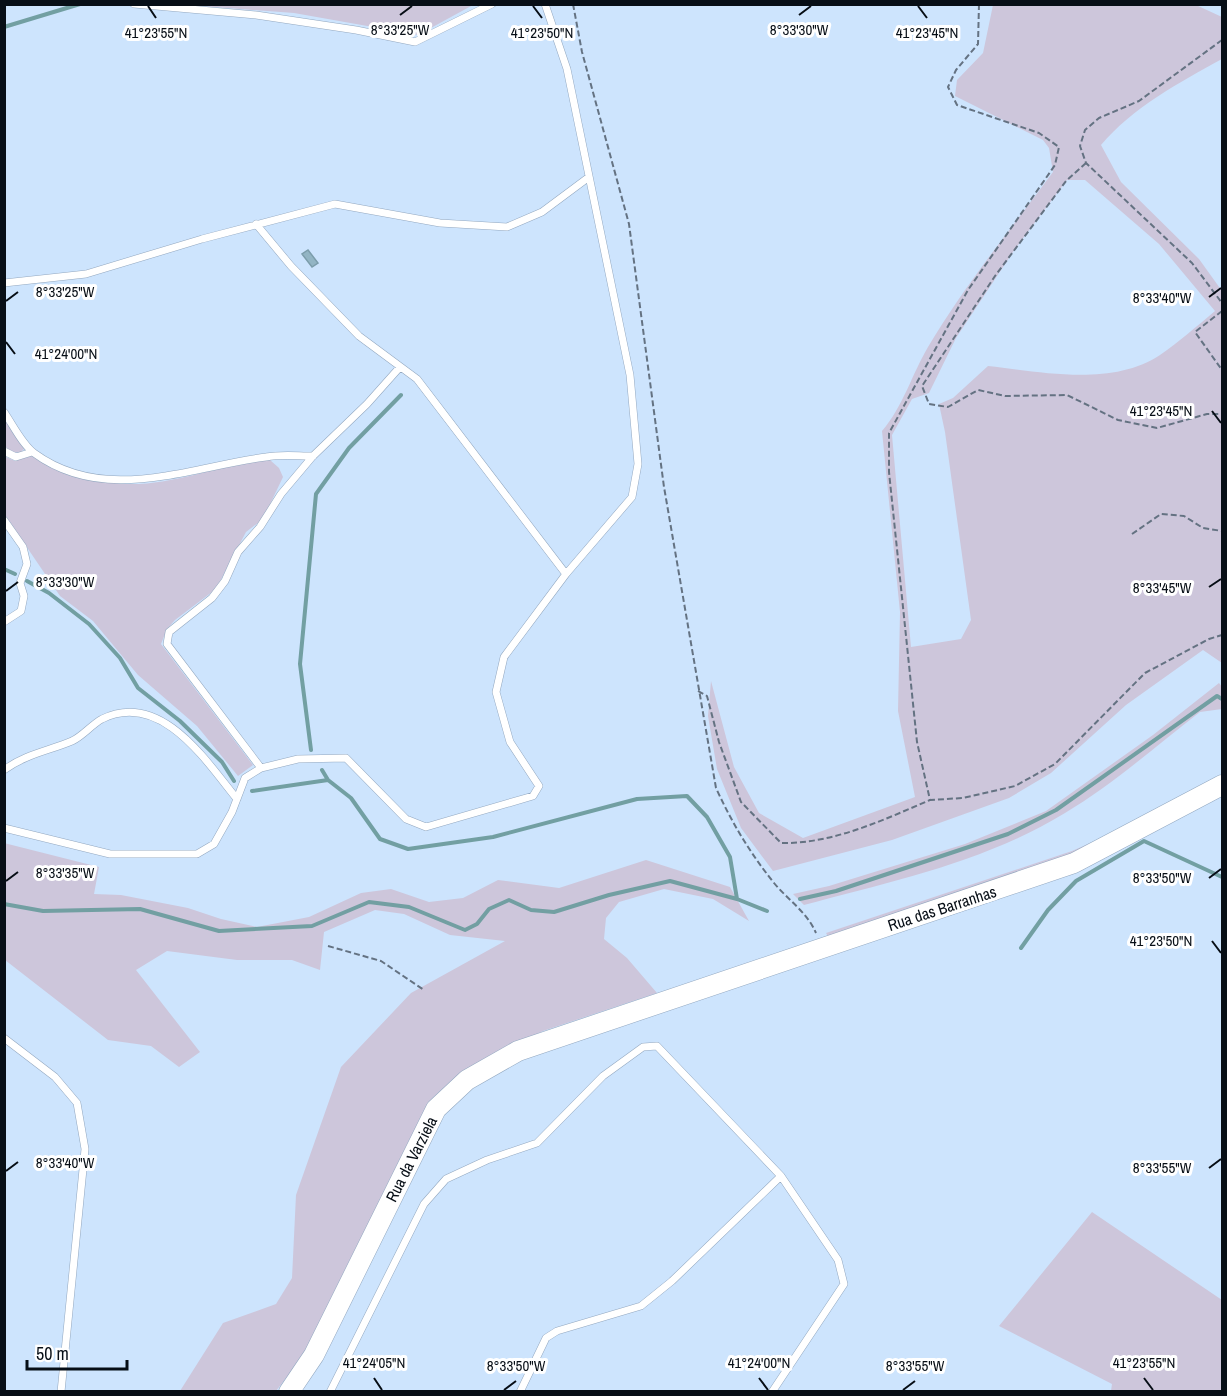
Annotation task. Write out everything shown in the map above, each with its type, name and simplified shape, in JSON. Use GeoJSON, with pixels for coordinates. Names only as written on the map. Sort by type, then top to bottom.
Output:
{"type":"FeatureCollection","features":[{"type":"Feature","properties":{"kind":"main road","name":"Rua das Barranhas"},"geometry":{"type":"LineString","coordinates":[[651,1005],[1074,863],[1222,785]]}},
{"type":"Feature","properties":{"kind":"main road","name":"Rua da Varziela"},"geometry":{"type":"LineString","coordinates":[[289,1392],[314,1355],[436,1109],[451,1092],[490,1065],[518,1051],[651,1005]]}},
{"type":"Feature","properties":{"kind":"lane"},"geometry":{"type":"LineString","coordinates":[[134,4],[256,15],[356,30],[416,42],[492,4]]}},
{"type":"Feature","properties":{"kind":"lane"},"geometry":{"type":"LineString","coordinates":[[4,828],[110,854],[197,854],[214,844],[245,778],[261,768],[298,759],[346,758],[406,819],[426,827],[533,796],[539,786],[510,742],[496,692],[504,657],[566,574],[632,497],[638,464],[630,375],[590,177],[567,69],[545,4]]}},
{"type":"Feature","properties":{"kind":"lane"},"geometry":{"type":"LineString","coordinates":[[4,283],[86,274],[256,224],[335,204],[440,223],[507,227],[542,212],[590,177]]}},
{"type":"Feature","properties":{"kind":"lane"},"geometry":{"type":"LineString","coordinates":[[256,224],[291,266],[358,336],[417,379],[566,574]]}},
{"type":"Feature","properties":{"kind":"lane"},"geometry":{"type":"LineString","coordinates":[[261,768],[167,644],[169,632],[212,598],[225,581],[238,552],[313,456],[367,404],[400,367]]}},
{"type":"Feature","properties":{"kind":"lane"},"geometry":{"type":"LineString","coordinates":[[4,412],[32,452],[63,470],[98,479],[135,481],[269,456],[313,456]]}},
{"type":"Feature","properties":{"kind":"lane"},"geometry":{"type":"LineString","coordinates":[[4,451],[15,457],[32,452]]}},
{"type":"Feature","properties":{"kind":"lane"},"geometry":{"type":"LineString","coordinates":[[4,520],[23,547],[27,564],[20,583],[24,596],[21,611],[4,622]]}},
{"type":"Feature","properties":{"kind":"lane"},"geometry":{"type":"LineString","coordinates":[[4,770],[33,753],[74,740],[102,719],[123,712],[150,714],[191,742],[237,799]]}},
{"type":"Feature","properties":{"kind":"lane"},"geometry":{"type":"LineString","coordinates":[[4,1038],[55,1077],[77,1103],[85,1149],[62,1392]]}},
{"type":"Feature","properties":{"kind":"lane"},"geometry":{"type":"LineString","coordinates":[[330,1392],[424,1204],[446,1179],[487,1160],[537,1143],[603,1077],[643,1047],[657,1047],[781,1176],[838,1260],[844,1284],[772,1392]]}},
{"type":"Feature","properties":{"kind":"lane"},"geometry":{"type":"LineString","coordinates":[[520,1392],[546,1338],[557,1330],[641,1306],[672,1281],[781,1176]]}},
{"type":"Feature","properties":{"kind":"path"},"geometry":{"type":"LineString","coordinates":[[573,4],[587,73],[629,224],[664,487],[716,788],[732,825],[776,886],[812,923],[822,947]]}},
{"type":"Feature","properties":{"kind":"path"},"geometry":{"type":"LineString","coordinates":[[930,800],[917,742],[889,472],[889,433],[968,290],[1055,165],[1059,147],[1040,133],[957,105],[948,87],[956,70],[978,44],[979,4]]}},
{"type":"Feature","properties":{"kind":"path"},"geometry":{"type":"LineString","coordinates":[[1222,40],[1139,101],[1099,118],[1085,130],[1080,146],[1086,163],[1192,263],[1222,303]]}},
{"type":"Feature","properties":{"kind":"path"},"geometry":{"type":"LineString","coordinates":[[1086,163],[1066,181],[995,276],[922,386],[929,404],[948,407],[978,390],[1005,396],[1067,395],[1118,420],[1157,428],[1207,414],[1222,414]]}},
{"type":"Feature","properties":{"kind":"path"},"geometry":{"type":"LineString","coordinates":[[1222,311],[1196,333],[1222,370]]}},
{"type":"Feature","properties":{"kind":"path"},"geometry":{"type":"LineString","coordinates":[[1132,534],[1161,514],[1184,516],[1203,528],[1222,531]]}},
{"type":"Feature","properties":{"kind":"path"},"geometry":{"type":"LineString","coordinates":[[698,690],[707,696],[719,742],[741,802],[781,843],[806,844],[872,824],[930,800],[963,798],[1014,786],[1054,764],[1144,673],[1209,639],[1222,635]]}},
{"type":"Feature","properties":{"kind":"path"},"geometry":{"type":"LineString","coordinates":[[328,946],[381,961],[424,990]]}},
{"type":"Feature","properties":{"kind":"shaded area"},"geometry":{"type":"Polygon","coordinates":[[[188,5],[473,5],[418,35],[294,13],[188,5]]]}},
{"type":"Feature","properties":{"kind":"shaded area"},"geometry":{"type":"Polygon","coordinates":[[[993,5],[1196,5],[1222,17],[1222,59],[1142,108],[1127,119],[1101,145],[1121,182],[1199,259],[1222,291],[1222,663],[1203,650],[1126,705],[1051,773],[1009,798],[892,840],[773,871],[741,828],[717,769],[708,716],[711,681],[734,767],[759,813],[803,838],[915,797],[898,711],[900,612],[882,431],[896,412],[922,357],[942,324],[1053,172],[1049,148],[1043,140],[955,96],[957,80],[983,53],[993,5]],[[1067,180],[1015,249],[956,338],[929,393],[912,399],[892,435],[911,647],[961,639],[971,620],[945,432],[939,404],[953,398],[988,366],[1076,375],[1120,371],[1141,365],[1167,350],[1215,311],[1159,244],[1085,180],[1067,180]]]}},
{"type":"Feature","properties":{"kind":"shaded area"},"geometry":{"type":"Polygon","coordinates":[[[4,419],[25,448],[21,452],[12,453],[5,446],[4,419]]]}},
{"type":"Feature","properties":{"kind":"shaded area"},"geometry":{"type":"Polygon","coordinates":[[[30,455],[110,482],[129,484],[169,480],[250,462],[270,460],[279,468],[283,477],[263,519],[246,532],[216,589],[175,620],[167,629],[161,644],[253,765],[238,776],[197,726],[138,675],[93,621],[60,596],[5,515],[4,456],[15,461],[30,455]]]}},
{"type":"Feature","properties":{"kind":"shaded area"},"geometry":{"type":"Polygon","coordinates":[[[1219,683],[1222,687],[1222,709],[1200,712],[1100,790],[1034,830],[1003,845],[938,868],[804,905],[793,894],[829,886],[965,844],[1046,811],[1153,735],[1219,683]]]}},
{"type":"Feature","properties":{"kind":"shaded area"},"geometry":{"type":"Polygon","coordinates":[[[1138,822],[1075,854],[829,938],[826,933],[1072,851],[1138,822]]]}},
{"type":"Feature","properties":{"kind":"shaded area"},"geometry":{"type":"Polygon","coordinates":[[[4,843],[99,867],[94,894],[121,895],[188,908],[221,919],[257,927],[309,917],[361,893],[391,889],[429,902],[463,898],[498,880],[559,888],[646,860],[730,887],[749,921],[713,899],[664,889],[619,902],[606,918],[604,939],[627,958],[657,993],[543,1031],[467,1070],[401,1158],[310,1347],[276,1391],[180,1391],[223,1323],[276,1304],[292,1278],[296,1195],[341,1067],[411,993],[505,941],[450,935],[404,914],[375,910],[324,932],[320,970],[292,960],[237,960],[167,951],[136,970],[200,1052],[179,1067],[151,1046],[108,1040],[5,960],[4,843]]]}},
{"type":"Feature","properties":{"kind":"shaded area"},"geometry":{"type":"Polygon","coordinates":[[[1092,1212],[1222,1300],[1222,1391],[1111,1391],[1112,1384],[999,1326],[1092,1212]]]}},
{"type":"Feature","properties":{"kind":"building"},"geometry":{"type":"Polygon","coordinates":[[[308,250],[318,263],[312,267],[302,254],[308,250]]]}},
{"type":"Feature","properties":{"kind":"waterway"},"geometry":{"type":"LineString","coordinates":[[4,27],[80,4]]}},
{"type":"Feature","properties":{"kind":"waterway"},"geometry":{"type":"LineString","coordinates":[[311,750],[300,664],[316,494],[349,448],[401,395]]}},
{"type":"Feature","properties":{"kind":"waterway"},"geometry":{"type":"LineString","coordinates":[[4,569],[15,574]]}},
{"type":"Feature","properties":{"kind":"waterway"},"geometry":{"type":"LineString","coordinates":[[27,581],[49,593],[89,624],[120,658],[138,688],[180,721],[222,762],[234,781]]}},
{"type":"Feature","properties":{"kind":"waterway"},"geometry":{"type":"LineString","coordinates":[[800,899],[836,891],[1008,834],[1056,810],[1217,696],[1222,699]]}},
{"type":"Feature","properties":{"kind":"waterway"},"geometry":{"type":"LineString","coordinates":[[322,770],[328,780]]}},
{"type":"Feature","properties":{"kind":"waterway"},"geometry":{"type":"LineString","coordinates":[[252,791],[328,780],[351,798],[380,839],[408,849],[493,837],[637,799],[687,796],[707,817],[730,857],[737,899]]}},
{"type":"Feature","properties":{"kind":"waterway"},"geometry":{"type":"LineString","coordinates":[[1021,948],[1048,910],[1076,881],[1144,841],[1222,877]]}},
{"type":"Feature","properties":{"kind":"waterway"},"geometry":{"type":"LineString","coordinates":[[4,904],[43,911],[140,909],[219,931],[312,926],[369,902],[409,907],[465,930],[477,924],[489,909],[509,900],[531,910],[554,912],[609,895],[670,881],[737,899],[767,911]]}}]}
